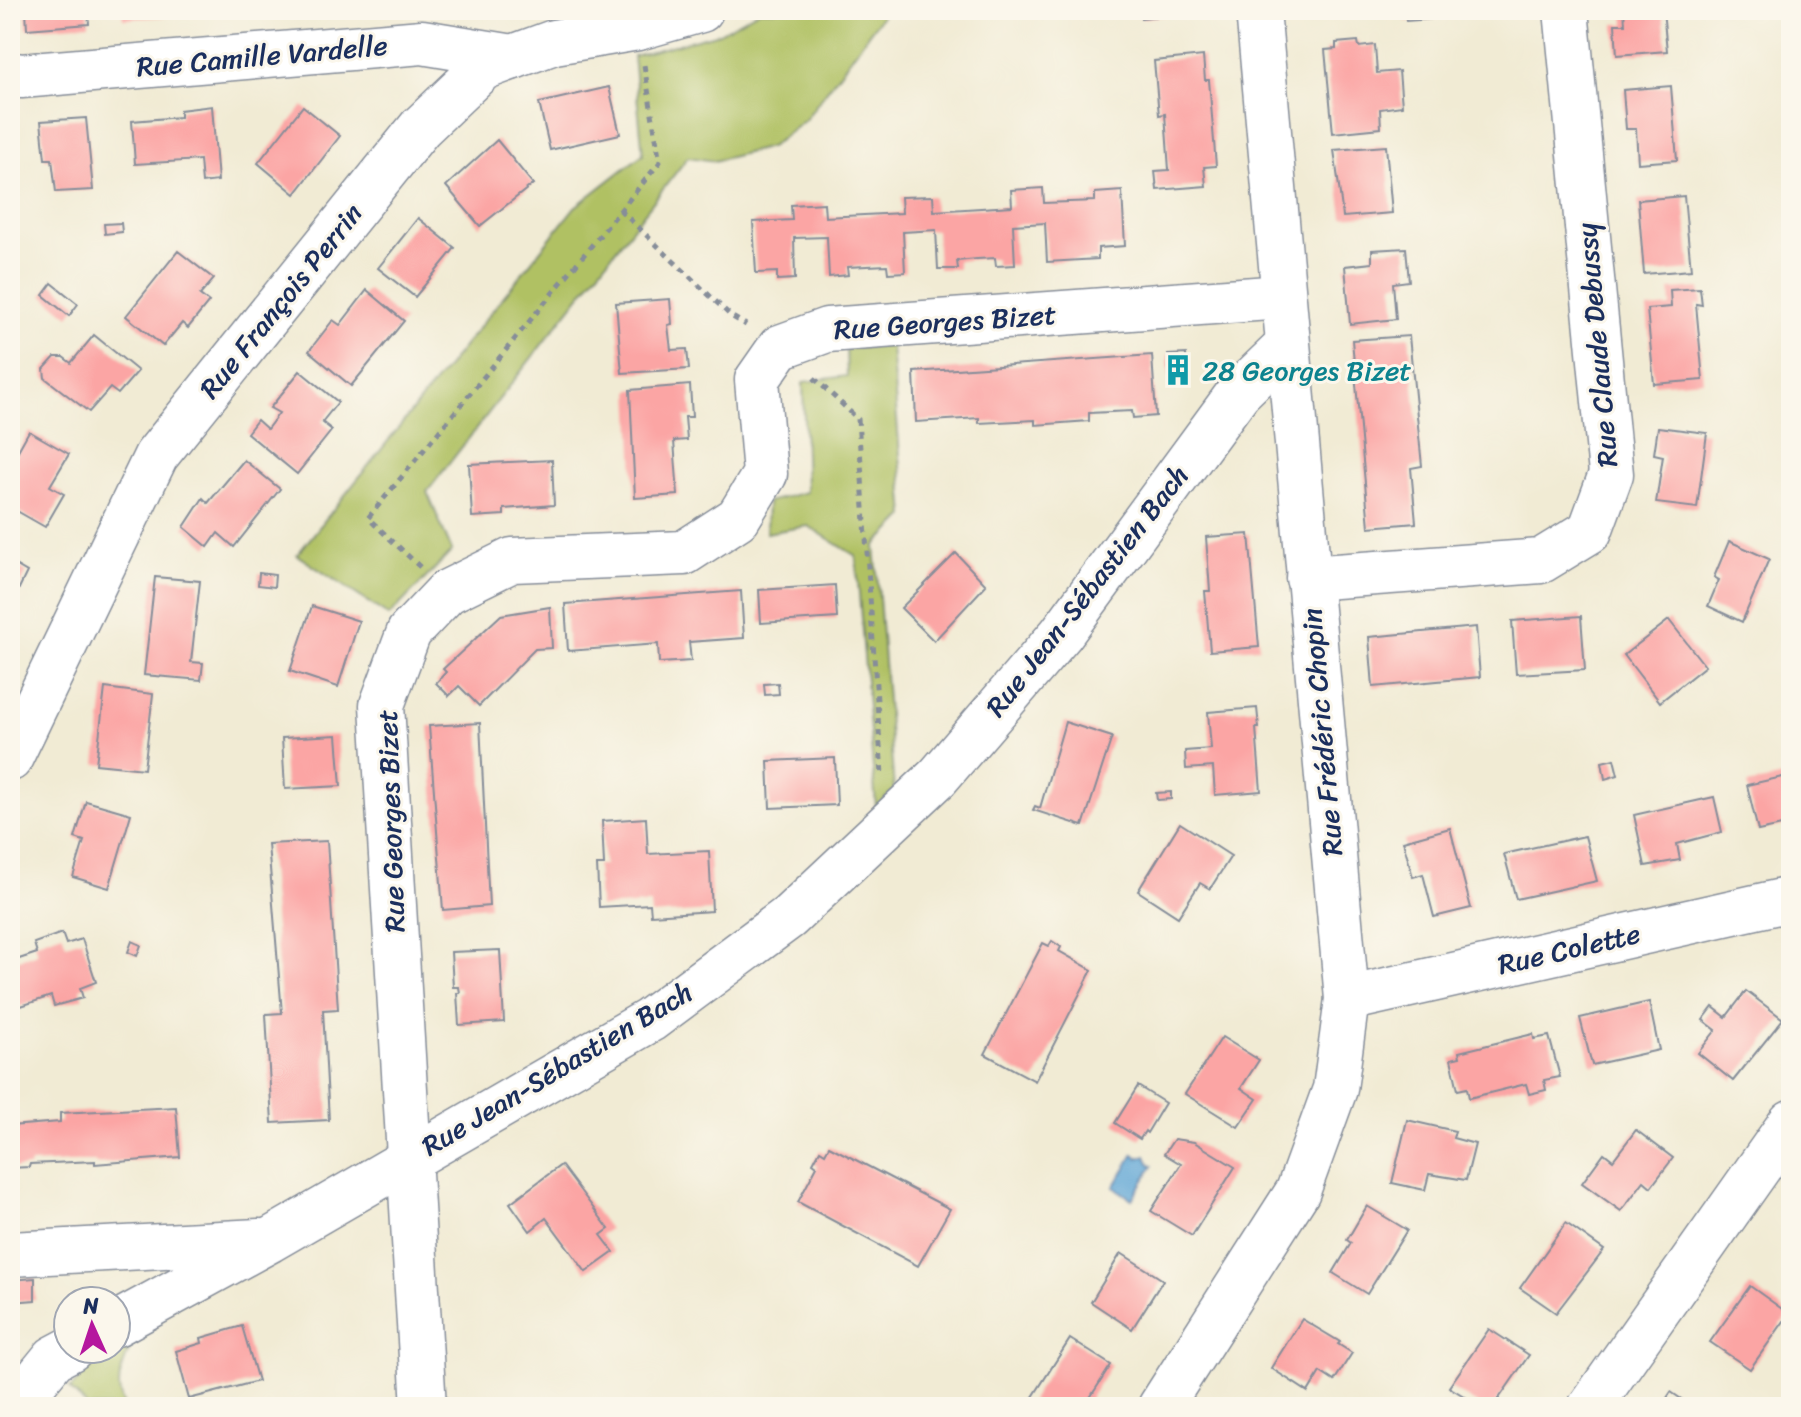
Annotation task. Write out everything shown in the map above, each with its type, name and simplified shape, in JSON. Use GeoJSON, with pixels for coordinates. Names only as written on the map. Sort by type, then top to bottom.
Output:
{"type":"FeatureCollection","features":[{"type":"Feature","properties":{"kind":"street","name":"Rue François Perrin"},"geometry":{"type":"LineString","coordinates":[[10,759],[156,456],[420,128],[483,68],[554,42],[638,28],[701,10]]}},
{"type":"Feature","properties":{"kind":"street","name":"Rue Frédéric Chopin"},"geometry":{"type":"LineString","coordinates":[[1160,1407],[1298,1191],[1335,1089],[1347,999],[1258,10]]}},
{"type":"Feature","properties":{"kind":"street","name":"Rue Claude Debussy"},"geometry":{"type":"LineString","coordinates":[[1308,578],[1541,561],[1590,531],[1611,474],[1566,10]]}},
{"type":"Feature","properties":{"kind":"street","name":"Rue Camille Vardelle"},"geometry":{"type":"LineString","coordinates":[[10,74],[21,76],[422,42],[513,57]]}},
{"type":"Feature","properties":{"kind":"street","name":"Rue Georges Bizet"},"geometry":{"type":"LineString","coordinates":[[424,1407],[382,705],[409,632],[447,592],[512,560],[684,553],[738,518],[765,474],[757,380],[780,347],[827,330],[1283,297]]}},
{"type":"Feature","properties":{"kind":"street","name":"Rue Jean-Sébastien Bach"},"geometry":{"type":"LineString","coordinates":[[132,1315],[270,1240],[650,1020],[789,917],[938,777],[1061,634],[1239,392],[1287,346]]}},
{"type":"Feature","properties":{"kind":"street","name":"Rue Colette"},"geometry":{"type":"LineString","coordinates":[[1347,999],[1791,899]]}},
{"type":"Feature","properties":{"kind":"street"},"geometry":{"type":"LineString","coordinates":[[1590,1407],[1791,1122]]}},
{"type":"Feature","properties":{"kind":"street"},"geometry":{"type":"LineString","coordinates":[[10,1254],[270,1240]]}},
{"type":"Feature","properties":{"kind":"street"},"geometry":{"type":"LineString","coordinates":[[14,1407],[52,1360]]}},
{"type":"Feature","properties":{"kind":"path"},"geometry":{"type":"LineString","coordinates":[[447,592],[368,518],[660,162],[638,28]]}},
{"type":"Feature","properties":{"kind":"path"},"geometry":{"type":"LineString","coordinates":[[620,210],[731,316],[780,347],[858,419],[886,827]]}},
{"type":"Feature","properties":{"kind":"green space"},"geometry":{"type":"Polygon","coordinates":[[[760,10],[886,10],[805,120],[770,147],[714,161],[688,157],[427,492],[452,551],[389,616],[297,555],[575,207],[643,154],[633,56],[719,33],[760,10]]]}},
{"type":"Feature","properties":{"kind":"green space"},"geometry":{"type":"Polygon","coordinates":[[[891,346],[905,516],[875,546],[894,790],[876,807],[856,556],[808,526],[766,533],[767,502],[806,492],[803,382],[847,376],[846,349],[891,346]]]}},
{"type":"Feature","properties":{"kind":"green space"},"geometry":{"type":"Polygon","coordinates":[[[93,1365],[123,1365],[119,1391],[125,1407],[88,1407],[70,1389],[93,1365]]]}},
{"type":"Feature","properties":{"kind":"water"},"geometry":{"type":"Polygon","coordinates":[[[1134,1154],[1139,1158],[1146,1155],[1153,1166],[1132,1199],[1114,1187],[1134,1154]]]}},
{"type":"Feature","properties":{"kind":"building"},"geometry":{"type":"Polygon","coordinates":[[[26,10],[88,10],[89,24],[27,29],[26,10]]]}},
{"type":"Feature","properties":{"kind":"building"},"geometry":{"type":"Polygon","coordinates":[[[122,10],[190,10],[190,15],[123,19],[122,10]]]}},
{"type":"Feature","properties":{"kind":"building"},"geometry":{"type":"Polygon","coordinates":[[[1140,10],[1194,10],[1194,13],[1141,18],[1140,10]]]}},
{"type":"Feature","properties":{"kind":"building"},"geometry":{"type":"Polygon","coordinates":[[[1405,10],[1432,10],[1432,19],[1406,21],[1405,10]]]}},
{"type":"Feature","properties":{"kind":"building"},"geometry":{"type":"Polygon","coordinates":[[[1624,10],[1663,10],[1667,51],[1617,55],[1615,24],[1625,24],[1624,10]]]}},
{"type":"Feature","properties":{"kind":"building"},"geometry":{"type":"Polygon","coordinates":[[[1358,41],[1359,47],[1375,45],[1377,73],[1399,71],[1402,106],[1380,109],[1381,128],[1333,133],[1325,50],[1336,49],[1336,43],[1358,41]]]}},
{"type":"Feature","properties":{"kind":"building"},"geometry":{"type":"Polygon","coordinates":[[[1203,56],[1205,80],[1209,80],[1216,166],[1204,167],[1206,186],[1157,190],[1155,171],[1169,170],[1165,114],[1159,115],[1154,61],[1203,56]]]}},
{"type":"Feature","properties":{"kind":"building"},"geometry":{"type":"Polygon","coordinates":[[[1671,86],[1677,160],[1638,163],[1636,129],[1626,129],[1623,90],[1671,86]]]}},
{"type":"Feature","properties":{"kind":"building"},"geometry":{"type":"Polygon","coordinates":[[[609,87],[620,134],[550,150],[539,103],[609,87]]]}},
{"type":"Feature","properties":{"kind":"building"},"geometry":{"type":"Polygon","coordinates":[[[212,106],[218,181],[202,183],[200,160],[135,164],[132,121],[180,117],[180,110],[212,106]]]}},
{"type":"Feature","properties":{"kind":"building"},"geometry":{"type":"Polygon","coordinates":[[[303,106],[340,136],[295,194],[258,163],[303,106]]]}},
{"type":"Feature","properties":{"kind":"building"},"geometry":{"type":"Polygon","coordinates":[[[86,118],[93,190],[56,192],[52,159],[45,159],[41,121],[86,118]]]}},
{"type":"Feature","properties":{"kind":"building"},"geometry":{"type":"Polygon","coordinates":[[[497,140],[533,184],[480,226],[446,186],[497,140]]]}},
{"type":"Feature","properties":{"kind":"building"},"geometry":{"type":"Polygon","coordinates":[[[1386,146],[1392,213],[1343,217],[1334,150],[1386,146]]]}},
{"type":"Feature","properties":{"kind":"building"},"geometry":{"type":"Polygon","coordinates":[[[1043,188],[1044,203],[1095,201],[1095,193],[1122,191],[1125,246],[1098,248],[1098,259],[1047,262],[1045,223],[1013,225],[1015,265],[996,266],[995,258],[957,261],[958,269],[938,269],[936,230],[903,232],[905,272],[888,273],[887,265],[847,267],[848,275],[829,277],[827,237],[794,238],[795,279],[777,280],[777,272],[756,273],[753,222],[792,220],[791,205],[824,203],[825,217],[902,213],[901,197],[933,196],[934,211],[1012,206],[1011,190],[1043,188]]]}},
{"type":"Feature","properties":{"kind":"building"},"geometry":{"type":"Polygon","coordinates":[[[1684,196],[1691,270],[1644,274],[1638,200],[1684,196]]]}},
{"type":"Feature","properties":{"kind":"building"},"geometry":{"type":"Polygon","coordinates":[[[418,218],[455,248],[415,297],[378,268],[418,218]]]}},
{"type":"Feature","properties":{"kind":"building"},"geometry":{"type":"Polygon","coordinates":[[[121,223],[122,232],[105,234],[104,224],[121,223]]]}},
{"type":"Feature","properties":{"kind":"building"},"geometry":{"type":"Polygon","coordinates":[[[1406,248],[1409,281],[1393,283],[1396,319],[1350,324],[1345,266],[1372,263],[1372,250],[1406,248]]]}},
{"type":"Feature","properties":{"kind":"building"},"geometry":{"type":"Polygon","coordinates":[[[178,251],[214,279],[200,295],[209,302],[188,328],[182,323],[163,346],[126,316],[178,251]]]}},
{"type":"Feature","properties":{"kind":"building"},"geometry":{"type":"Polygon","coordinates":[[[52,283],[78,304],[69,316],[43,295],[52,283]]]}},
{"type":"Feature","properties":{"kind":"building"},"geometry":{"type":"Polygon","coordinates":[[[1700,288],[1702,305],[1696,304],[1703,380],[1654,384],[1647,309],[1671,307],[1670,290],[1700,288]]]}},
{"type":"Feature","properties":{"kind":"building"},"geometry":{"type":"Polygon","coordinates":[[[367,290],[404,321],[351,386],[309,351],[333,320],[340,325],[367,290]]]}},
{"type":"Feature","properties":{"kind":"building"},"geometry":{"type":"Polygon","coordinates":[[[670,299],[672,324],[668,325],[671,350],[687,349],[689,369],[622,373],[616,303],[670,299]]]}},
{"type":"Feature","properties":{"kind":"building"},"geometry":{"type":"Polygon","coordinates":[[[94,335],[138,371],[118,394],[110,388],[89,412],[45,378],[44,369],[55,357],[63,357],[71,363],[94,335]]]}},
{"type":"Feature","properties":{"kind":"building"},"geometry":{"type":"Polygon","coordinates":[[[1409,336],[1422,466],[1411,468],[1416,523],[1369,527],[1352,340],[1409,336]]]}},
{"type":"Feature","properties":{"kind":"building","name":"28 Georges Bizet"},"geometry":{"type":"Polygon","coordinates":[[[1186,354],[1187,385],[1170,385],[1168,355],[1186,354]]]}},
{"type":"Feature","properties":{"kind":"building"},"geometry":{"type":"Polygon","coordinates":[[[1152,355],[1156,416],[1133,418],[1132,411],[1089,413],[1089,421],[1035,425],[1035,420],[979,423],[979,418],[916,422],[914,372],[1152,355]]]}},
{"type":"Feature","properties":{"kind":"building"},"geometry":{"type":"Polygon","coordinates":[[[300,371],[338,402],[322,422],[332,430],[297,474],[247,433],[257,420],[267,429],[279,413],[270,408],[300,371]]]}},
{"type":"Feature","properties":{"kind":"building"},"geometry":{"type":"Polygon","coordinates":[[[690,385],[692,417],[685,417],[687,440],[674,441],[678,495],[635,498],[630,390],[690,385]]]}},
{"type":"Feature","properties":{"kind":"building"},"geometry":{"type":"Polygon","coordinates":[[[1658,427],[1707,433],[1697,508],[1656,503],[1663,456],[1654,454],[1658,427]]]}},
{"type":"Feature","properties":{"kind":"building"},"geometry":{"type":"Polygon","coordinates":[[[29,431],[69,454],[50,486],[64,494],[45,527],[10,507],[10,465],[29,431]]]}},
{"type":"Feature","properties":{"kind":"building"},"geometry":{"type":"Polygon","coordinates":[[[244,460],[280,489],[234,547],[218,533],[208,547],[184,527],[203,498],[208,503],[244,460]]]}},
{"type":"Feature","properties":{"kind":"building"},"geometry":{"type":"Polygon","coordinates":[[[552,460],[554,505],[504,509],[504,515],[472,517],[469,464],[552,460]]]}},
{"type":"Feature","properties":{"kind":"building"},"geometry":{"type":"Polygon","coordinates":[[[1249,534],[1259,647],[1210,651],[1205,591],[1210,591],[1206,537],[1249,534]]]}},
{"type":"Feature","properties":{"kind":"building"},"geometry":{"type":"Polygon","coordinates":[[[1729,541],[1769,559],[1742,622],[1708,606],[1719,580],[1714,577],[1729,541]]]}},
{"type":"Feature","properties":{"kind":"building"},"geometry":{"type":"Polygon","coordinates":[[[956,553],[986,585],[934,641],[901,608],[956,553]]]}},
{"type":"Feature","properties":{"kind":"building"},"geometry":{"type":"Polygon","coordinates":[[[10,562],[27,572],[10,607],[10,562]]]}},
{"type":"Feature","properties":{"kind":"building"},"geometry":{"type":"Polygon","coordinates":[[[259,573],[275,575],[274,587],[258,585],[259,573]]]}},
{"type":"Feature","properties":{"kind":"building"},"geometry":{"type":"Polygon","coordinates":[[[155,577],[200,581],[191,662],[203,663],[201,680],[144,675],[155,577]]]}},
{"type":"Feature","properties":{"kind":"building"},"geometry":{"type":"Polygon","coordinates":[[[835,585],[837,618],[761,623],[759,590],[835,585]]]}},
{"type":"Feature","properties":{"kind":"building"},"geometry":{"type":"Polygon","coordinates":[[[741,591],[744,638],[689,642],[691,661],[659,663],[658,644],[568,651],[565,604],[741,591]]]}},
{"type":"Feature","properties":{"kind":"building"},"geometry":{"type":"Polygon","coordinates":[[[312,606],[359,621],[338,687],[290,671],[312,606]]]}},
{"type":"Feature","properties":{"kind":"building"},"geometry":{"type":"Polygon","coordinates":[[[550,607],[552,648],[535,649],[479,706],[459,686],[449,696],[436,683],[446,672],[443,669],[501,615],[550,607]]]}},
{"type":"Feature","properties":{"kind":"building"},"geometry":{"type":"Polygon","coordinates":[[[1581,616],[1585,670],[1516,674],[1512,621],[1581,616]]]}},
{"type":"Feature","properties":{"kind":"building"},"geometry":{"type":"Polygon","coordinates":[[[1669,620],[1705,666],[1660,702],[1624,655],[1669,620]]]}},
{"type":"Feature","properties":{"kind":"building"},"geometry":{"type":"Polygon","coordinates":[[[1476,627],[1480,677],[1373,687],[1369,637],[1476,627]]]}},
{"type":"Feature","properties":{"kind":"building"},"geometry":{"type":"Polygon","coordinates":[[[778,683],[779,694],[765,695],[764,684],[778,683]]]}},
{"type":"Feature","properties":{"kind":"building"},"geometry":{"type":"Polygon","coordinates":[[[105,688],[153,694],[144,769],[96,764],[105,688]]]}},
{"type":"Feature","properties":{"kind":"building"},"geometry":{"type":"Polygon","coordinates":[[[1257,708],[1261,791],[1215,795],[1213,767],[1186,769],[1185,751],[1211,749],[1208,712],[1257,708]]]}},
{"type":"Feature","properties":{"kind":"building"},"geometry":{"type":"Polygon","coordinates":[[[1065,722],[1112,737],[1083,826],[1033,810],[1035,806],[1040,808],[1065,722]]]}},
{"type":"Feature","properties":{"kind":"building"},"geometry":{"type":"Polygon","coordinates":[[[480,723],[489,906],[443,910],[429,726],[480,723]]]}},
{"type":"Feature","properties":{"kind":"building"},"geometry":{"type":"Polygon","coordinates":[[[337,735],[341,786],[285,789],[282,738],[337,735]]]}},
{"type":"Feature","properties":{"kind":"building"},"geometry":{"type":"Polygon","coordinates":[[[835,758],[837,805],[770,808],[768,761],[835,758]]]}},
{"type":"Feature","properties":{"kind":"building"},"geometry":{"type":"Polygon","coordinates":[[[1614,759],[1618,775],[1605,779],[1602,762],[1614,759]]]}},
{"type":"Feature","properties":{"kind":"building"},"geometry":{"type":"Polygon","coordinates":[[[1791,775],[1791,824],[1758,831],[1747,785],[1791,775]]]}},
{"type":"Feature","properties":{"kind":"building"},"geometry":{"type":"Polygon","coordinates":[[[1171,792],[1171,799],[1157,800],[1156,793],[1171,792]]]}},
{"type":"Feature","properties":{"kind":"building"},"geometry":{"type":"Polygon","coordinates":[[[1714,797],[1722,832],[1677,844],[1680,860],[1645,866],[1634,815],[1714,797]]]}},
{"type":"Feature","properties":{"kind":"building"},"geometry":{"type":"Polygon","coordinates":[[[86,801],[131,814],[109,888],[73,877],[84,841],[75,838],[86,801]]]}},
{"type":"Feature","properties":{"kind":"building"},"geometry":{"type":"Polygon","coordinates":[[[646,818],[648,854],[709,851],[712,911],[651,915],[650,904],[599,907],[597,865],[604,865],[602,821],[646,818]]]}},
{"type":"Feature","properties":{"kind":"building"},"geometry":{"type":"Polygon","coordinates":[[[1180,823],[1231,856],[1210,889],[1200,883],[1178,917],[1138,891],[1180,823]]]}},
{"type":"Feature","properties":{"kind":"building"},"geometry":{"type":"Polygon","coordinates":[[[1450,828],[1471,908],[1434,917],[1423,874],[1413,877],[1403,841],[1450,828]]]}},
{"type":"Feature","properties":{"kind":"building"},"geometry":{"type":"Polygon","coordinates":[[[1585,836],[1597,881],[1516,899],[1504,854],[1585,836]]]}},
{"type":"Feature","properties":{"kind":"building"},"geometry":{"type":"Polygon","coordinates":[[[327,841],[338,1009],[323,1010],[329,1120],[272,1123],[266,1014],[282,1013],[268,844],[327,841]]]}},
{"type":"Feature","properties":{"kind":"building"},"geometry":{"type":"Polygon","coordinates":[[[62,933],[66,944],[82,939],[96,982],[80,988],[83,998],[54,1006],[51,996],[18,1007],[10,984],[10,962],[37,953],[34,943],[62,933]]]}},
{"type":"Feature","properties":{"kind":"building"},"geometry":{"type":"Polygon","coordinates":[[[132,941],[141,945],[137,956],[128,952],[132,941]]]}},
{"type":"Feature","properties":{"kind":"building"},"geometry":{"type":"Polygon","coordinates":[[[1052,941],[1061,947],[1059,951],[1092,970],[1035,1081],[985,1054],[1043,943],[1049,946],[1052,941]]]}},
{"type":"Feature","properties":{"kind":"building"},"geometry":{"type":"Polygon","coordinates":[[[500,950],[504,1022],[459,1025],[457,993],[460,993],[459,987],[453,987],[451,952],[500,950]]]}},
{"type":"Feature","properties":{"kind":"building"},"geometry":{"type":"Polygon","coordinates":[[[1746,991],[1783,1019],[1733,1081],[1698,1053],[1716,1030],[1703,1020],[1713,1007],[1726,1017],[1746,991]]]}},
{"type":"Feature","properties":{"kind":"building"},"geometry":{"type":"Polygon","coordinates":[[[1649,1002],[1659,1050],[1592,1065],[1580,1018],[1649,1002]]]}},
{"type":"Feature","properties":{"kind":"building"},"geometry":{"type":"Polygon","coordinates":[[[1533,1034],[1534,1039],[1549,1036],[1560,1077],[1544,1080],[1546,1090],[1529,1094],[1526,1084],[1469,1098],[1467,1088],[1458,1090],[1451,1059],[1460,1057],[1459,1052],[1533,1034]]]}},
{"type":"Feature","properties":{"kind":"building"},"geometry":{"type":"Polygon","coordinates":[[[1222,1037],[1259,1060],[1241,1088],[1257,1099],[1238,1127],[1185,1094],[1222,1037]]]}},
{"type":"Feature","properties":{"kind":"building"},"geometry":{"type":"Polygon","coordinates":[[[1138,1086],[1165,1103],[1140,1139],[1115,1123],[1138,1086]]]}},
{"type":"Feature","properties":{"kind":"building"},"geometry":{"type":"Polygon","coordinates":[[[176,1107],[180,1157],[95,1164],[95,1161],[30,1164],[29,1167],[10,1168],[10,1126],[60,1122],[60,1113],[176,1107]]]}},
{"type":"Feature","properties":{"kind":"building"},"geometry":{"type":"Polygon","coordinates":[[[1407,1120],[1455,1131],[1453,1138],[1475,1144],[1466,1180],[1429,1174],[1425,1190],[1392,1183],[1407,1120]]]}},
{"type":"Feature","properties":{"kind":"building"},"geometry":{"type":"Polygon","coordinates":[[[1636,1130],[1673,1158],[1651,1187],[1644,1181],[1621,1211],[1582,1183],[1604,1153],[1613,1160],[1636,1130]]]}},
{"type":"Feature","properties":{"kind":"building"},"geometry":{"type":"Polygon","coordinates":[[[1174,1139],[1194,1142],[1235,1167],[1192,1236],[1151,1211],[1181,1164],[1164,1154],[1174,1139]]]}},
{"type":"Feature","properties":{"kind":"building"},"geometry":{"type":"Polygon","coordinates":[[[829,1146],[950,1209],[918,1266],[798,1202],[817,1166],[813,1163],[820,1150],[825,1153],[829,1146]]]}},
{"type":"Feature","properties":{"kind":"building"},"geometry":{"type":"Polygon","coordinates":[[[561,1165],[609,1229],[601,1235],[614,1252],[586,1272],[546,1218],[530,1231],[510,1203],[561,1165]]]}},
{"type":"Feature","properties":{"kind":"building"},"geometry":{"type":"Polygon","coordinates":[[[1367,1206],[1407,1230],[1367,1294],[1333,1273],[1351,1243],[1347,1240],[1367,1206]]]}},
{"type":"Feature","properties":{"kind":"building"},"geometry":{"type":"Polygon","coordinates":[[[1566,1223],[1604,1250],[1556,1313],[1520,1288],[1566,1223]]]}},
{"type":"Feature","properties":{"kind":"building"},"geometry":{"type":"Polygon","coordinates":[[[1121,1253],[1163,1280],[1132,1329],[1091,1302],[1121,1253]]]}},
{"type":"Feature","properties":{"kind":"building"},"geometry":{"type":"Polygon","coordinates":[[[35,1278],[35,1300],[12,1302],[11,1280],[35,1278]]]}},
{"type":"Feature","properties":{"kind":"building"},"geometry":{"type":"Polygon","coordinates":[[[1750,1286],[1789,1314],[1750,1369],[1710,1342],[1750,1286]]]}},
{"type":"Feature","properties":{"kind":"building"},"geometry":{"type":"Polygon","coordinates":[[[1302,1319],[1352,1353],[1334,1381],[1320,1372],[1308,1392],[1271,1368],[1302,1319]]]}},
{"type":"Feature","properties":{"kind":"building"},"geometry":{"type":"Polygon","coordinates":[[[242,1326],[258,1381],[189,1399],[176,1351],[202,1343],[201,1338],[242,1326]]]}},
{"type":"Feature","properties":{"kind":"building"},"geometry":{"type":"Polygon","coordinates":[[[1489,1329],[1529,1355],[1493,1407],[1482,1407],[1449,1387],[1489,1329]]]}},
{"type":"Feature","properties":{"kind":"building"},"geometry":{"type":"Polygon","coordinates":[[[1070,1339],[1111,1365],[1084,1407],[1042,1407],[1031,1400],[1070,1339]]]}},
{"type":"Feature","properties":{"kind":"building"},"geometry":{"type":"Polygon","coordinates":[[[1671,1392],[1693,1407],[1661,1407],[1671,1392]]]}},
{"type":"Feature","properties":{"kind":"place","name":"28 Georges Bizet"},"geometry":{"type":"Point","coordinates":[1178,370]}}]}
